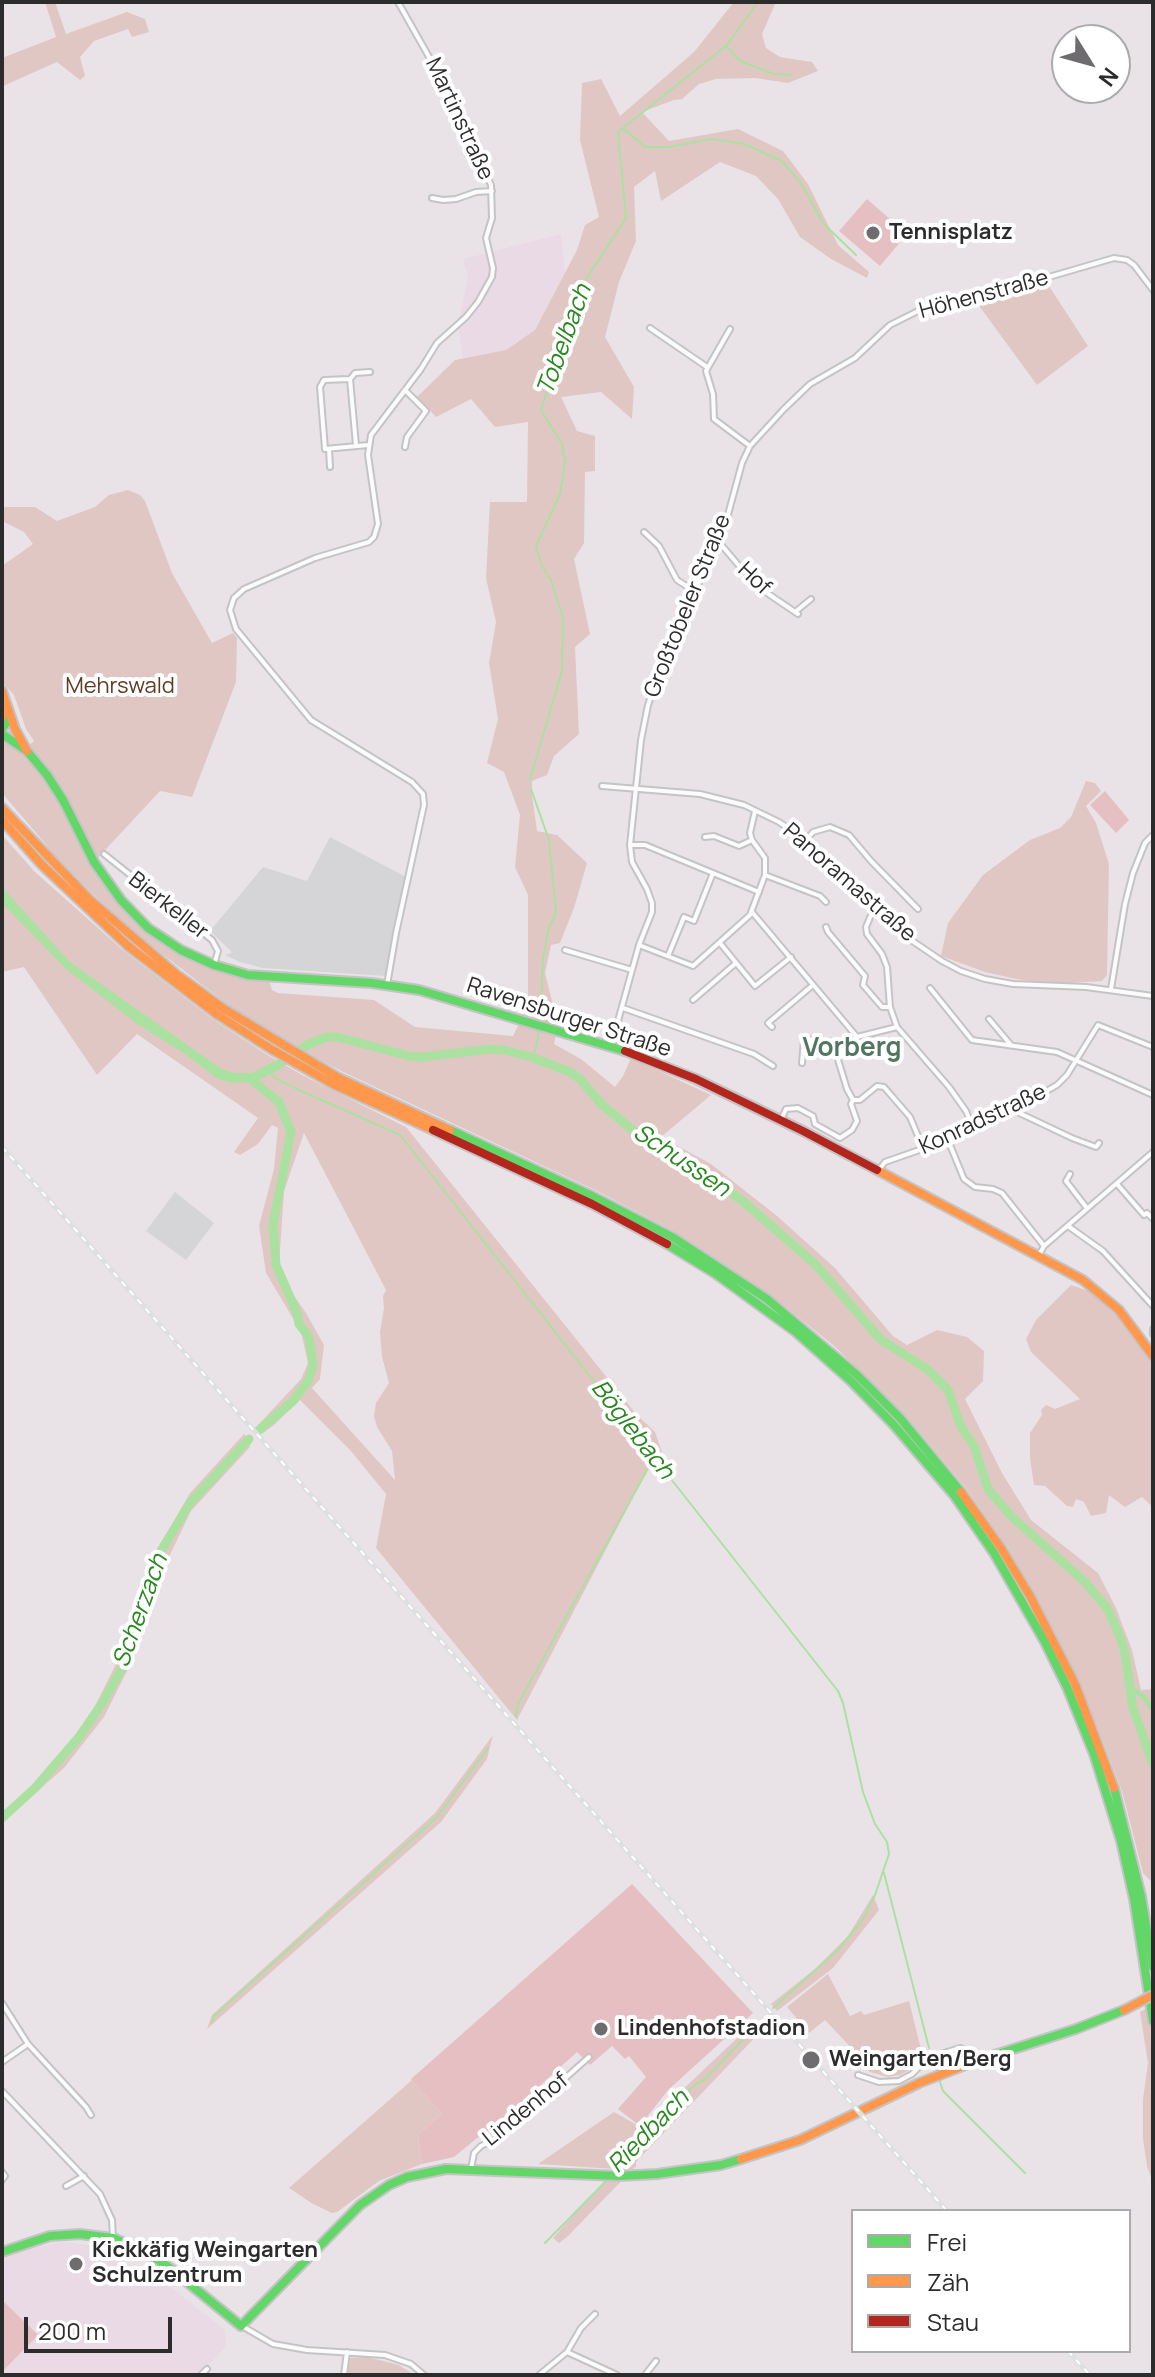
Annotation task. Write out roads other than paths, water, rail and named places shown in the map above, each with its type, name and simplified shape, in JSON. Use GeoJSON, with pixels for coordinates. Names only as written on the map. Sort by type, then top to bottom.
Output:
{"type":"FeatureCollection","features":[{"type":"Feature","properties":{"kind":"main road"},"geometry":{"type":"LineString","coordinates":[[2,691],[7,722],[2,731]]}},
{"type":"Feature","properties":{"kind":"main road"},"geometry":{"type":"LineString","coordinates":[[2,717],[5,705]]}},
{"type":"Feature","properties":{"kind":"main road"},"geometry":{"type":"LineString","coordinates":[[5,705],[27,751]]}},
{"type":"Feature","properties":{"kind":"main road","name":"Ravensburger Straße"},"geometry":{"type":"LineString","coordinates":[[2,731],[27,751],[53,783],[94,862],[121,900],[164,940],[195,958],[248,975],[387,985],[452,998],[611,1046],[696,1079],[781,1120],[1083,1280],[1106,1297],[1128,1320],[1153,1356]]}},
{"type":"Feature","properties":{"kind":"main road"},"geometry":{"type":"LineString","coordinates":[[2,808],[66,877],[132,938],[274,1046]]}},
{"type":"Feature","properties":{"kind":"main road"},"geometry":{"type":"LineString","coordinates":[[2,820],[42,865],[128,946],[194,998],[389,1111],[592,1204],[669,1245],[716,1274],[796,1332],[851,1381],[913,1446],[954,1495],[994,1553],[1067,1687],[1094,1754],[1121,1841],[1134,1899],[1153,2021]]}},
{"type":"Feature","properties":{"kind":"main road"},"geometry":{"type":"LineString","coordinates":[[311,1067],[627,1212],[674,1238],[755,1291],[800,1325],[900,1418],[960,1490],[1001,1548],[1030,1596],[1075,1684],[1120,1806],[1141,1896],[1153,1967]]}},
{"type":"Feature","properties":{"kind":"main road"},"geometry":{"type":"LineString","coordinates":[[2,2252],[50,2236],[80,2234],[113,2238],[147,2253],[170,2268],[241,2326],[342,2222],[374,2194],[407,2177],[425,2172],[471,2169],[619,2176],[695,2169],[767,2152],[836,2124],[937,2076],[1076,2029],[1153,1995]]}},
{"type":"Feature","properties":{"kind":"street","name":"Martinstraße"},"geometry":{"type":"LineString","coordinates":[[368,445],[376,426],[437,343],[478,302],[492,277],[493,268],[486,238],[492,218],[489,180],[433,64],[398,2]]}},
{"type":"Feature","properties":{"kind":"street"},"geometry":{"type":"LineString","coordinates":[[432,198],[456,199],[476,192],[492,191]]}},
{"type":"Feature","properties":{"kind":"street","name":"Höhenstraße"},"geometry":{"type":"LineString","coordinates":[[750,446],[810,384],[855,358],[890,325],[918,311],[994,293],[1114,258],[1127,260],[1134,265],[1153,290]]}},
{"type":"Feature","properties":{"kind":"street"},"geometry":{"type":"LineString","coordinates":[[650,328],[707,367]]}},
{"type":"Feature","properties":{"kind":"street"},"geometry":{"type":"LineString","coordinates":[[730,329],[707,367],[714,419],[750,446]]}},
{"type":"Feature","properties":{"kind":"street"},"geometry":{"type":"LineString","coordinates":[[356,445],[350,379],[355,373],[370,372]]}},
{"type":"Feature","properties":{"kind":"street"},"geometry":{"type":"LineString","coordinates":[[350,379],[324,380],[320,387],[325,449],[368,445],[378,524],[374,537],[369,542],[315,558],[244,589],[231,605],[230,614],[236,629],[311,720],[412,782],[423,794],[424,805],[387,985]]}},
{"type":"Feature","properties":{"kind":"street"},"geometry":{"type":"LineString","coordinates":[[405,390],[426,411],[407,437],[405,447]]}},
{"type":"Feature","properties":{"kind":"street","name":"Großtobeler Straße"},"geometry":{"type":"LineString","coordinates":[[611,1046],[639,945],[651,916],[652,903],[632,862],[630,845],[641,740],[648,705],[670,643],[718,541],[750,446]]}},
{"type":"Feature","properties":{"kind":"street"},"geometry":{"type":"LineString","coordinates":[[329,448],[330,467]]}},
{"type":"Feature","properties":{"kind":"street"},"geometry":{"type":"LineString","coordinates":[[644,532],[659,546],[677,580],[694,591]]}},
{"type":"Feature","properties":{"kind":"street","name":"Hof"},"geometry":{"type":"LineString","coordinates":[[718,541],[767,593],[796,613],[811,599]]}},
{"type":"Feature","properties":{"kind":"street","name":"Panoramastraße"},"geometry":{"type":"LineString","coordinates":[[602,786],[700,794],[727,800],[779,822],[806,840],[908,938],[961,971],[1013,984],[1111,989],[1153,996]]}},
{"type":"Feature","properties":{"kind":"street"},"geometry":{"type":"LineString","coordinates":[[639,945],[693,966],[752,912],[765,875],[765,858],[750,833],[755,811]]}},
{"type":"Feature","properties":{"kind":"street"},"geometry":{"type":"LineString","coordinates":[[806,840],[813,832],[830,827],[849,835],[918,909]]}},
{"type":"Feature","properties":{"kind":"street"},"geometry":{"type":"LineString","coordinates":[[1111,989],[1133,873],[1145,843],[1153,835]]}},
{"type":"Feature","properties":{"kind":"street"},"geometry":{"type":"LineString","coordinates":[[705,837],[714,836],[739,846],[752,840]]}},
{"type":"Feature","properties":{"kind":"street"},"geometry":{"type":"LineString","coordinates":[[630,845],[645,845],[759,892]]}},
{"type":"Feature","properties":{"kind":"street","name":"Bierkeller"},"geometry":{"type":"LineString","coordinates":[[104,854],[212,940],[218,951],[214,965]]}},
{"type":"Feature","properties":{"kind":"street"},"geometry":{"type":"LineString","coordinates":[[668,956],[684,917],[694,921],[713,873]]}},
{"type":"Feature","properties":{"kind":"street"},"geometry":{"type":"LineString","coordinates":[[765,875],[820,896],[826,902]]}},
{"type":"Feature","properties":{"kind":"street"},"geometry":{"type":"LineString","coordinates":[[874,908],[866,927],[867,934],[882,954],[887,967],[890,1007],[897,1027],[949,1087],[974,1128]]}},
{"type":"Feature","properties":{"kind":"street"},"geometry":{"type":"LineString","coordinates":[[752,912],[857,1037]]}},
{"type":"Feature","properties":{"kind":"street"},"geometry":{"type":"LineString","coordinates":[[826,927],[865,976],[863,985],[882,1007],[890,1007]]}},
{"type":"Feature","properties":{"kind":"street"},"geometry":{"type":"LineString","coordinates":[[720,943],[755,986],[791,957]]}},
{"type":"Feature","properties":{"kind":"street"},"geometry":{"type":"LineString","coordinates":[[565,950],[632,970]]}},
{"type":"Feature","properties":{"kind":"street"},"geometry":{"type":"LineString","coordinates":[[693,1000],[736,963]]}},
{"type":"Feature","properties":{"kind":"street"},"geometry":{"type":"LineString","coordinates":[[772,1027],[768,1023],[813,985]]}},
{"type":"Feature","properties":{"kind":"street"},"geometry":{"type":"LineString","coordinates":[[930,988],[972,1040],[1057,1052],[1153,1095]]}},
{"type":"Feature","properties":{"kind":"street"},"geometry":{"type":"LineString","coordinates":[[622,1007],[754,1054],[773,1066]]}},
{"type":"Feature","properties":{"kind":"street"},"geometry":{"type":"LineString","coordinates":[[989,1019],[1011,1045]]}},
{"type":"Feature","properties":{"kind":"street","name":"Konradstraße"},"geometry":{"type":"LineString","coordinates":[[878,1171],[885,1162],[948,1140],[1013,1110],[1057,1085],[1077,1061],[1098,1025],[1153,1047]]}},
{"type":"Feature","properties":{"kind":"street"},"geometry":{"type":"LineString","coordinates":[[781,1120],[786,1109],[798,1108],[813,1116],[815,1124],[840,1138],[852,1130],[857,1121],[851,1104],[853,1100],[836,1053],[844,1043],[857,1037],[897,1027]]}},
{"type":"Feature","properties":{"kind":"street"},"geometry":{"type":"LineString","coordinates":[[802,1063],[804,1039],[844,1043]]}},
{"type":"Feature","properties":{"kind":"street"},"geometry":{"type":"LineString","coordinates":[[853,1100],[860,1100],[877,1086],[884,1087],[910,1117],[923,1150]]}},
{"type":"Feature","properties":{"kind":"street"},"geometry":{"type":"LineString","coordinates":[[1013,1110],[1084,1143],[1096,1147],[1099,1143]]}},
{"type":"Feature","properties":{"kind":"street"},"geometry":{"type":"LineString","coordinates":[[948,1140],[964,1179],[975,1187],[1002,1193],[1044,1246]]}},
{"type":"Feature","properties":{"kind":"street"},"geometry":{"type":"LineString","coordinates":[[1039,1255],[1044,1246],[1086,1208],[1153,1152]]}},
{"type":"Feature","properties":{"kind":"street"},"geometry":{"type":"LineString","coordinates":[[1070,1174],[1066,1181],[1086,1208]]}},
{"type":"Feature","properties":{"kind":"street"},"geometry":{"type":"LineString","coordinates":[[1116,1183],[1144,1215],[1150,1211],[1153,1219]]}},
{"type":"Feature","properties":{"kind":"street"},"geometry":{"type":"LineString","coordinates":[[1068,1225],[1103,1251],[1153,1306]]}},
{"type":"Feature","properties":{"kind":"street"},"geometry":{"type":"LineString","coordinates":[[2,2003],[28,2044],[91,2115]]}},
{"type":"Feature","properties":{"kind":"street"},"geometry":{"type":"LineString","coordinates":[[2,2062],[28,2044]]}},
{"type":"Feature","properties":{"kind":"street"},"geometry":{"type":"LineString","coordinates":[[858,2075],[879,2082],[899,2081],[912,2074],[928,2058],[960,2048],[968,2051],[973,2063]]}},
{"type":"Feature","properties":{"kind":"street","name":"Lindenhof"},"geometry":{"type":"LineString","coordinates":[[471,2169],[474,2153],[481,2146],[498,2138],[589,2057]]}},
{"type":"Feature","properties":{"kind":"street"},"geometry":{"type":"LineString","coordinates":[[2,2091],[84,2176],[108,2206],[113,2238]]}},
{"type":"Feature","properties":{"kind":"street"},"geometry":{"type":"LineString","coordinates":[[2,2172],[5,2176],[2,2180]]}},
{"type":"Feature","properties":{"kind":"street"},"geometry":{"type":"LineString","coordinates":[[66,2186],[84,2176]]}},
{"type":"Feature","properties":{"kind":"street"},"geometry":{"type":"LineString","coordinates":[[539,2375],[567,2352],[581,2328],[595,2314]]}},
{"type":"Feature","properties":{"kind":"street"},"geometry":{"type":"LineString","coordinates":[[241,2326],[273,2344],[307,2350],[385,2355],[411,2364],[424,2375]]}},
{"type":"Feature","properties":{"kind":"street"},"geometry":{"type":"LineString","coordinates":[[344,2375],[347,2352]]}},
{"type":"Feature","properties":{"kind":"street"},"geometry":{"type":"LineString","coordinates":[[567,2352],[617,2375]]}},
{"type":"Feature","properties":{"kind":"street"},"geometry":{"type":"LineString","coordinates":[[645,2375],[656,2361]]}},
{"type":"Feature","properties":{"kind":"street"},"geometry":{"type":"LineString","coordinates":[[201,2375],[207,2369]]}},
{"type":"Feature","properties":{"kind":"waterway","name":"Tobelbach"},"geometry":{"type":"LineString","coordinates":[[530,780],[562,670],[563,618],[536,546],[560,494],[565,461],[562,444],[541,410],[580,288],[626,218],[618,132],[726,46],[758,2]]}},
{"type":"Feature","properties":{"kind":"waterway"},"geometry":{"type":"LineString","coordinates":[[726,46],[740,61],[774,74],[792,75]]}},
{"type":"Feature","properties":{"kind":"waterway"},"geometry":{"type":"LineString","coordinates":[[624,129],[645,147],[668,147],[712,139],[744,144],[782,161],[800,182],[824,224],[856,255]]}},
{"type":"Feature","properties":{"kind":"waterway","name":"Tobelbach"},"geometry":{"type":"LineString","coordinates":[[531,789],[549,840],[556,912],[548,931],[543,959],[540,1019]]}},
{"type":"Feature","properties":{"kind":"waterway","name":"Tobelbach"},"geometry":{"type":"LineString","coordinates":[[531,1057],[539,1031]]}},
{"type":"Feature","properties":{"kind":"waterway","name":"Schussen"},"geometry":{"type":"LineString","coordinates":[[272,1069],[309,1044],[327,1037],[409,1056],[490,1049],[531,1057],[570,1072],[601,1104],[635,1132],[701,1171],[744,1202],[816,1265],[881,1340],[927,1369],[948,1390],[961,1427],[974,1446],[988,1489],[1012,1517],[1085,1582],[1107,1608],[1125,1653],[1133,1708],[1153,1764]]}},
{"type":"Feature","properties":{"kind":"waterway","name":"Böglebach"},"geometry":{"type":"LineString","coordinates":[[268,1072],[299,1090],[400,1135],[838,1691],[863,1792],[875,1824],[887,1842],[889,1854],[863,1919],[838,1950],[773,2008]]}},
{"type":"Feature","properties":{"kind":"waterway","name":"Scherzach"},"geometry":{"type":"LineString","coordinates":[[249,1078],[279,1102],[291,1132],[273,1224],[276,1265],[299,1324],[309,1337],[313,1366],[308,1381],[293,1401],[258,1431]]}},
{"type":"Feature","properties":{"kind":"waterway","name":"Scherzach"},"geometry":{"type":"LineString","coordinates":[[2,1818],[35,1788],[79,1737],[103,1702],[125,1663],[140,1606],[159,1554],[190,1503],[249,1439]]}},
{"type":"Feature","properties":{"kind":"waterway"},"geometry":{"type":"LineString","coordinates":[[516,1716],[518,1704],[656,1459]]}},
{"type":"Feature","properties":{"kind":"waterway"},"geometry":{"type":"LineString","coordinates":[[1131,1688],[1144,1697],[1153,1710]]}},
{"type":"Feature","properties":{"kind":"waterway"},"geometry":{"type":"LineString","coordinates":[[212,2022],[214,2016],[437,1817],[488,1748]]}},
{"type":"Feature","properties":{"kind":"waterway"},"geometry":{"type":"LineString","coordinates":[[884,1873],[929,2048]]}},
{"type":"Feature","properties":{"kind":"waterway","name":"Riedbach"},"geometry":{"type":"LineString","coordinates":[[613,2174],[672,2106],[703,2081],[757,2025]]}},
{"type":"Feature","properties":{"kind":"waterway"},"geometry":{"type":"LineString","coordinates":[[933,2061],[943,2091],[1025,2173]]}},
{"type":"Feature","properties":{"kind":"waterway","name":"Riedbach"},"geometry":{"type":"LineString","coordinates":[[545,2243],[609,2178]]}},
{"type":"Feature","properties":{"kind":"railway"},"geometry":{"type":"LineString","coordinates":[[2,1147],[945,2209]]}},
{"type":"Feature","properties":{"kind":"railway"},"geometry":{"type":"LineString","coordinates":[[1070,2353],[1090,2375]]}},
{"type":"Feature","properties":{"kind":"place","name":"Tennisplatz"},"geometry":{"type":"Point","coordinates":[873,233]}},
{"type":"Feature","properties":{"kind":"place","name":"Lindenhofstadion"},"geometry":{"type":"Point","coordinates":[601,2029]}},
{"type":"Feature","properties":{"kind":"place","name":"Weingarten/Berg"},"geometry":{"type":"Point","coordinates":[811,2060]}},
{"type":"Feature","properties":{"kind":"place","name":"Kickkäfig Weingarten Schulzentrum"},"geometry":{"type":"Point","coordinates":[76,2264]}},
{"type":"Feature","properties":{"kind":"district","name":"Vorberg"},"geometry":{"type":"Point","coordinates":[852,1049]}},
{"type":"Feature","properties":{"kind":"park label","name":"Mehrswald"},"geometry":{"type":"Point","coordinates":[120,687]}}]}
